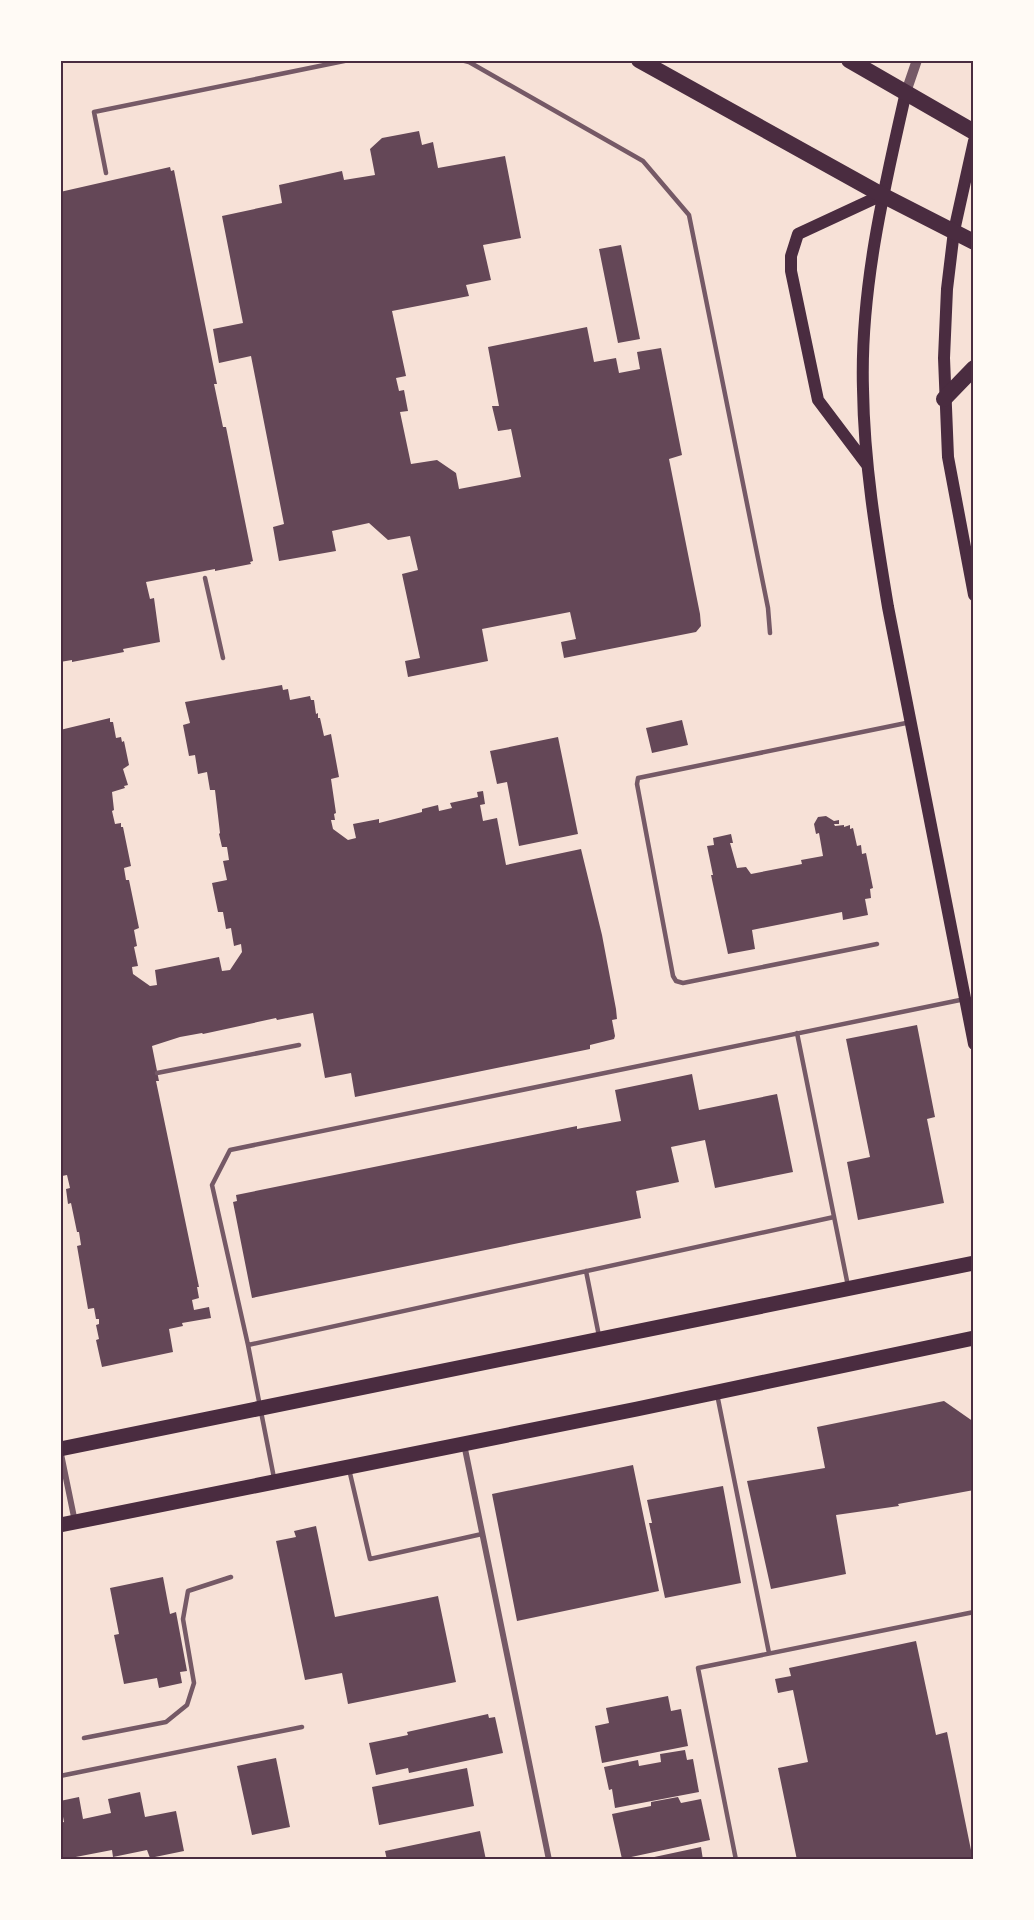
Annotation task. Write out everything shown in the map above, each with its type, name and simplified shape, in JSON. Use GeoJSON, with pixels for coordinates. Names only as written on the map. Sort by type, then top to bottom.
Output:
{"type":"FeatureCollection","features":[{"type":"Feature","properties":{"kind":"highway"},"geometry":{"type":"LineString","coordinates":[[639,60],[882,195],[974,242]]}},
{"type":"Feature","properties":{"kind":"highway"},"geometry":{"type":"LineString","coordinates":[[849,60],[974,132]]}},
{"type":"Feature","properties":{"kind":"highway"},"geometry":{"type":"LineString","coordinates":[[944,399],[974,368]]}},
{"type":"Feature","properties":{"kind":"main road"},"geometry":{"type":"LineString","coordinates":[[906,92],[882,195],[864,331],[863,388],[867,465],[876,534],[910,722],[974,1044]]}},
{"type":"Feature","properties":{"kind":"main road"},"geometry":{"type":"LineString","coordinates":[[974,141],[954,231],[947,289],[944,399],[948,457],[974,595]]}},
{"type":"Feature","properties":{"kind":"main road"},"geometry":{"type":"LineString","coordinates":[[867,465],[818,400],[791,271],[791,256],[798,234],[882,195]]}},
{"type":"Feature","properties":{"kind":"main road"},"geometry":{"type":"LineString","coordinates":[[60,1449],[974,1263]]}},
{"type":"Feature","properties":{"kind":"main road"},"geometry":{"type":"LineString","coordinates":[[67,1524],[974,1338]]}},
{"type":"Feature","properties":{"kind":"street"},"geometry":{"type":"LineString","coordinates":[[906,92],[917,60]]}},
{"type":"Feature","properties":{"kind":"street"},"geometry":{"type":"LineString","coordinates":[[464,1444],[549,1860]]}},
{"type":"Feature","properties":{"kind":"street"},"geometry":{"type":"LineString","coordinates":[[60,1449],[67,1524]]}},
{"type":"Feature","properties":{"kind":"lane"},"geometry":{"type":"LineString","coordinates":[[106,173],[94,112],[349,60]]}},
{"type":"Feature","properties":{"kind":"lane"},"geometry":{"type":"LineString","coordinates":[[461,60],[469,62],[643,160],[689,215],[768,608],[770,633]]}},
{"type":"Feature","properties":{"kind":"lane"},"geometry":{"type":"LineString","coordinates":[[205,578],[223,658]]}},
{"type":"Feature","properties":{"kind":"lane"},"geometry":{"type":"LineString","coordinates":[[878,944],[683,983],[676,981],[637,784],[638,778],[910,722]]}},
{"type":"Feature","properties":{"kind":"lane"},"geometry":{"type":"LineString","coordinates":[[275,1482],[248,1345],[212,1185],[230,1150],[965,999]]}},
{"type":"Feature","properties":{"kind":"lane"},"geometry":{"type":"LineString","coordinates":[[797,1033],[848,1289]]}},
{"type":"Feature","properties":{"kind":"lane"},"geometry":{"type":"LineString","coordinates":[[157,1073],[299,1045]]}},
{"type":"Feature","properties":{"kind":"lane"},"geometry":{"type":"LineString","coordinates":[[248,1345],[834,1218]]}},
{"type":"Feature","properties":{"kind":"lane"},"geometry":{"type":"LineString","coordinates":[[586,1271],[600,1339]]}},
{"type":"Feature","properties":{"kind":"lane"},"geometry":{"type":"LineString","coordinates":[[717,1392],[769,1653]]}},
{"type":"Feature","properties":{"kind":"lane"},"geometry":{"type":"LineString","coordinates":[[349,1467],[370,1559],[482,1534]]}},
{"type":"Feature","properties":{"kind":"lane"},"geometry":{"type":"LineString","coordinates":[[84,1738],[166,1722],[186,1705],[194,1683],[183,1619],[188,1591],[231,1577]]}},
{"type":"Feature","properties":{"kind":"lane"},"geometry":{"type":"LineString","coordinates":[[736,1860],[698,1668],[974,1612]]}},
{"type":"Feature","properties":{"kind":"lane"},"geometry":{"type":"LineString","coordinates":[[60,1776],[302,1727]]}},
{"type":"Feature","properties":{"kind":"building"},"geometry":{"type":"Polygon","coordinates":[[[419,131],[422,145],[433,142],[438,168],[505,156],[521,238],[483,245],[491,280],[466,285],[469,296],[392,311],[406,376],[396,378],[399,391],[404,390],[408,411],[400,412],[411,464],[437,460],[456,473],[459,489],[521,477],[511,429],[498,431],[492,406],[499,406],[488,347],[587,327],[594,362],[616,358],[619,373],[640,369],[637,352],[661,348],[682,455],[669,459],[700,614],[701,626],[696,632],[564,658],[561,642],[576,639],[570,612],[482,629],[488,661],[408,677],[405,661],[420,658],[402,574],[418,570],[410,536],[388,540],[369,523],[332,531],[336,551],[279,561],[273,527],[284,524],[251,356],[219,363],[213,329],[243,323],[222,216],[282,203],[279,185],[342,171],[344,180],[375,175],[370,149],[382,138],[419,131]]]}},
{"type":"Feature","properties":{"kind":"building"},"geometry":{"type":"Polygon","coordinates":[[[170,167],[171,171],[174,170],[217,384],[214,384],[223,427],[226,427],[253,561],[250,562],[251,564],[146,582],[150,599],[154,598],[160,642],[123,649],[124,652],[72,662],[72,660],[60,662],[60,192],[170,167]]]}},
{"type":"Feature","properties":{"kind":"building"},"geometry":{"type":"Polygon","coordinates":[[[621,245],[640,339],[618,343],[599,249],[621,245]]]}},
{"type":"Feature","properties":{"kind":"building"},"geometry":{"type":"Polygon","coordinates":[[[282,685],[283,690],[288,689],[290,700],[310,696],[311,700],[314,700],[316,714],[318,713],[318,718],[320,718],[324,736],[331,734],[339,777],[331,779],[336,813],[334,814],[335,820],[331,820],[333,829],[348,840],[356,838],[353,824],[379,819],[379,823],[422,812],[422,809],[438,805],[439,811],[452,808],[450,803],[478,797],[477,792],[483,791],[485,804],[480,805],[483,821],[497,818],[506,865],[581,849],[602,935],[616,1009],[617,1019],[612,1020],[615,1036],[614,1039],[590,1045],[590,1049],[355,1097],[351,1073],[325,1078],[313,1013],[180,1037],[152,1046],[159,1081],[156,1081],[199,1287],[197,1287],[199,1298],[192,1300],[194,1310],[209,1307],[211,1318],[182,1323],[183,1326],[169,1329],[173,1352],[102,1367],[96,1340],[99,1339],[96,1325],[99,1324],[99,1319],[96,1319],[94,1308],[88,1309],[77,1246],[81,1245],[79,1232],[77,1232],[71,1203],[68,1204],[66,1189],[70,1188],[67,1175],[62,1176],[60,1165],[60,730],[110,718],[116,738],[121,737],[122,742],[124,741],[129,765],[123,769],[128,785],[112,792],[114,810],[112,811],[115,824],[121,823],[123,827],[131,866],[124,868],[126,880],[129,880],[139,928],[134,930],[137,946],[134,947],[138,966],[132,967],[133,974],[150,986],[157,985],[155,970],[219,957],[222,971],[230,970],[242,952],[241,944],[234,946],[231,928],[226,929],[223,912],[218,912],[212,883],[227,880],[223,861],[229,860],[227,847],[222,847],[219,834],[215,790],[210,790],[207,772],[198,774],[195,755],[189,756],[183,725],[190,723],[185,702],[282,685]]]}},
{"type":"Feature","properties":{"kind":"building"},"geometry":{"type":"Polygon","coordinates":[[[682,720],[688,745],[652,753],[646,728],[682,720]]]}},
{"type":"Feature","properties":{"kind":"building"},"geometry":{"type":"Polygon","coordinates":[[[558,737],[578,834],[519,846],[507,782],[497,784],[490,751],[558,737]]]}},
{"type":"Feature","properties":{"kind":"building"},"geometry":{"type":"Polygon","coordinates":[[[826,816],[834,821],[839,820],[839,824],[834,824],[835,826],[850,825],[850,829],[853,828],[857,846],[861,845],[862,854],[866,853],[873,888],[870,889],[871,898],[865,899],[868,915],[843,920],[842,912],[752,930],[755,949],[728,954],[707,846],[714,845],[713,838],[731,834],[733,843],[730,843],[737,868],[746,867],[751,874],[802,864],[801,860],[823,856],[819,833],[816,834],[814,824],[818,817],[826,816]]]}},
{"type":"Feature","properties":{"kind":"building"},"geometry":{"type":"Polygon","coordinates":[[[917,1025],[935,1117],[927,1119],[944,1203],[858,1220],[847,1162],[870,1157],[846,1039],[917,1025]]]}},
{"type":"Feature","properties":{"kind":"building"},"geometry":{"type":"Polygon","coordinates":[[[692,1074],[699,1110],[777,1094],[793,1172],[715,1188],[705,1140],[671,1147],[679,1182],[636,1191],[641,1218],[252,1298],[233,1202],[237,1201],[236,1195],[577,1126],[577,1129],[621,1121],[615,1090],[692,1074]]]}},
{"type":"Feature","properties":{"kind":"building"},"geometry":{"type":"Polygon","coordinates":[[[944,1401],[974,1422],[974,1490],[898,1504],[899,1506],[836,1515],[846,1574],[771,1589],[747,1481],[825,1468],[817,1427],[944,1401]]]}},
{"type":"Feature","properties":{"kind":"building"},"geometry":{"type":"Polygon","coordinates":[[[633,1465],[659,1591],[517,1621],[492,1494],[633,1465]]]}},
{"type":"Feature","properties":{"kind":"building"},"geometry":{"type":"Polygon","coordinates":[[[723,1486],[741,1583],[665,1598],[649,1523],[652,1523],[647,1500],[723,1486]]]}},
{"type":"Feature","properties":{"kind":"building"},"geometry":{"type":"Polygon","coordinates":[[[316,1526],[335,1617],[438,1596],[456,1682],[348,1704],[342,1673],[305,1680],[276,1541],[296,1537],[294,1531],[316,1526]]]}},
{"type":"Feature","properties":{"kind":"building"},"geometry":{"type":"Polygon","coordinates":[[[163,1577],[170,1614],[176,1612],[187,1671],[180,1672],[182,1683],[159,1688],[157,1678],[124,1684],[114,1635],[119,1634],[110,1588],[163,1577]]]}},
{"type":"Feature","properties":{"kind":"building"},"geometry":{"type":"Polygon","coordinates":[[[916,1641],[936,1735],[947,1732],[973,1860],[797,1860],[778,1768],[808,1762],[793,1690],[778,1693],[775,1679],[791,1676],[789,1668],[916,1641]]]}},
{"type":"Feature","properties":{"kind":"building"},"geometry":{"type":"Polygon","coordinates":[[[668,1696],[671,1711],[681,1709],[688,1746],[602,1763],[595,1726],[609,1723],[606,1708],[668,1696]]]}},
{"type":"Feature","properties":{"kind":"building"},"geometry":{"type":"Polygon","coordinates":[[[488,1714],[489,1718],[495,1717],[503,1753],[409,1773],[408,1768],[376,1775],[369,1743],[488,1714]]]}},
{"type":"Feature","properties":{"kind":"building"},"geometry":{"type":"Polygon","coordinates":[[[685,1750],[687,1760],[693,1759],[699,1792],[615,1808],[612,1789],[609,1790],[604,1767],[638,1760],[639,1766],[661,1762],[660,1754],[685,1750]]]}},
{"type":"Feature","properties":{"kind":"building"},"geometry":{"type":"Polygon","coordinates":[[[276,1758],[290,1827],[252,1835],[237,1766],[276,1758]]]}},
{"type":"Feature","properties":{"kind":"building"},"geometry":{"type":"Polygon","coordinates":[[[467,1768],[474,1806],[379,1825],[372,1787],[467,1768]]]}},
{"type":"Feature","properties":{"kind":"building"},"geometry":{"type":"Polygon","coordinates":[[[140,1792],[145,1817],[176,1811],[184,1851],[150,1858],[147,1850],[113,1857],[112,1850],[60,1860],[60,1823],[64,1822],[60,1801],[79,1797],[83,1819],[111,1813],[108,1799],[140,1792]]]}},
{"type":"Feature","properties":{"kind":"building"},"geometry":{"type":"Polygon","coordinates":[[[678,1797],[681,1803],[701,1799],[710,1840],[622,1859],[612,1814],[651,1806],[651,1802],[678,1797]]]}},
{"type":"Feature","properties":{"kind":"building"},"geometry":{"type":"Polygon","coordinates":[[[480,1831],[486,1860],[387,1860],[385,1851],[480,1831]]]}},
{"type":"Feature","properties":{"kind":"building"},"geometry":{"type":"Polygon","coordinates":[[[701,1847],[703,1860],[645,1859],[701,1847]]]}}]}
